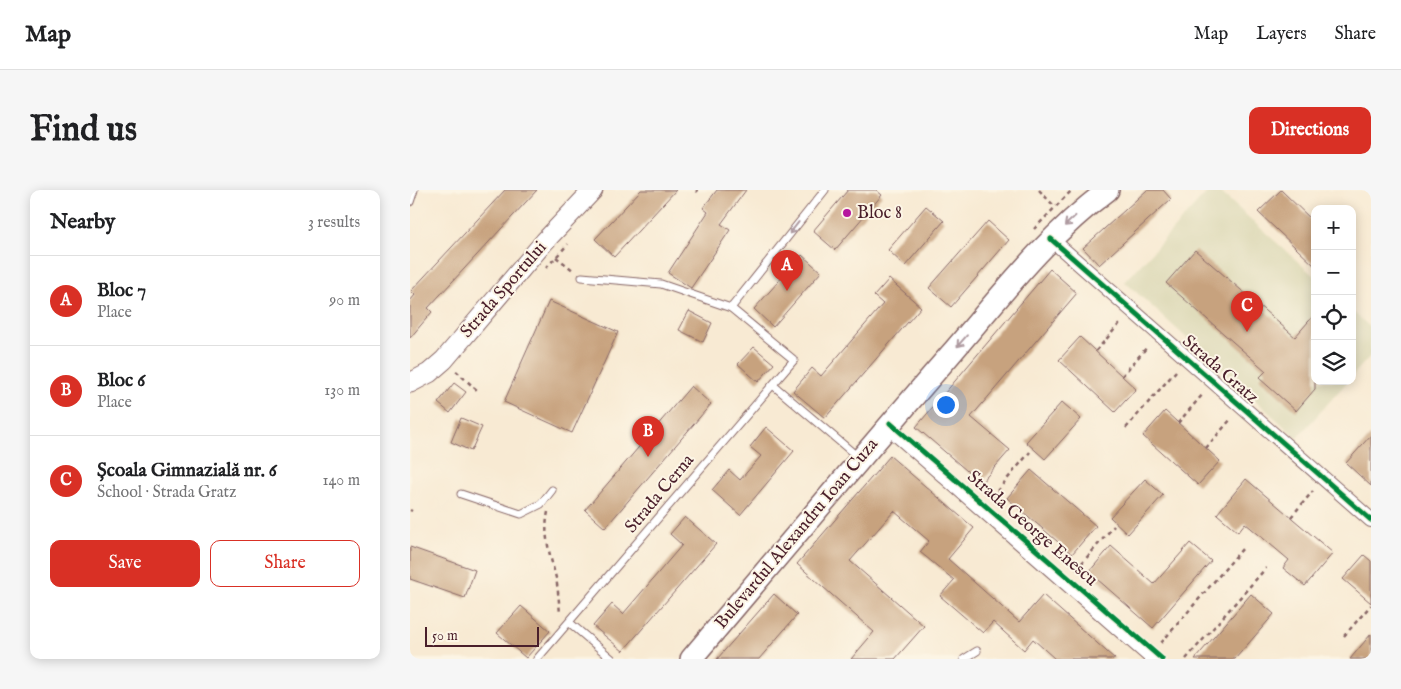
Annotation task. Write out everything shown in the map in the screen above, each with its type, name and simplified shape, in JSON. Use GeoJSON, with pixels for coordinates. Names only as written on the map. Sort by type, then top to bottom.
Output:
{"type":"FeatureCollection","features":[{"type":"Feature","properties":{"kind":"main road","name":"Strada Sportului"},"geometry":{"type":"LineString","coordinates":[[410,383],[429,373],[444,360],[545,241],[593,190]]}},
{"type":"Feature","properties":{"kind":"main road","name":"Bulevardul Alexandru Ioan Cuza"},"geometry":{"type":"LineString","coordinates":[[691,659],[859,459],[1051,239],[1070,220],[1108,190]]}},
{"type":"Feature","properties":{"kind":"street","name":"Strada Gratz"},"geometry":{"type":"LineString","coordinates":[[1051,239],[1371,520]]}},
{"type":"Feature","properties":{"kind":"street","name":"Strada George Enescu"},"geometry":{"type":"LineString","coordinates":[[888,427],[1153,659]]}},
{"type":"Feature","properties":{"kind":"lane"},"geometry":{"type":"LineString","coordinates":[[410,202],[414,190]]}},
{"type":"Feature","properties":{"kind":"lane"},"geometry":{"type":"LineString","coordinates":[[582,277],[661,284],[731,308],[825,190]]}},
{"type":"Feature","properties":{"kind":"lane","name":"Strada Cerna"},"geometry":{"type":"LineString","coordinates":[[537,659],[570,623],[794,360],[731,308]]}},
{"type":"Feature","properties":{"kind":"lane"},"geometry":{"type":"LineString","coordinates":[[773,385],[859,459]]}},
{"type":"Feature","properties":{"kind":"lane"},"geometry":{"type":"LineString","coordinates":[[461,494],[520,514],[541,504],[552,490]]}},
{"type":"Feature","properties":{"kind":"lane"},"geometry":{"type":"LineString","coordinates":[[570,623],[612,659]]}},
{"type":"Feature","properties":{"kind":"lane"},"geometry":{"type":"LineString","coordinates":[[964,659],[977,650]]}},
{"type":"Feature","properties":{"kind":"path"},"geometry":{"type":"LineString","coordinates":[[1039,190],[1055,207]]}},
{"type":"Feature","properties":{"kind":"path"},"geometry":{"type":"LineString","coordinates":[[1031,233],[1072,190]]}},
{"type":"Feature","properties":{"kind":"path"},"geometry":{"type":"LineString","coordinates":[[556,257],[582,277]]}},
{"type":"Feature","properties":{"kind":"path"},"geometry":{"type":"LineString","coordinates":[[1096,351],[1121,322]]}},
{"type":"Feature","properties":{"kind":"path"},"geometry":{"type":"LineString","coordinates":[[1122,376],[1148,346]]}},
{"type":"Feature","properties":{"kind":"path"},"geometry":{"type":"LineString","coordinates":[[454,369],[479,392]]}},
{"type":"Feature","properties":{"kind":"path"},"geometry":{"type":"LineString","coordinates":[[1126,428],[1176,370]]}},
{"type":"Feature","properties":{"kind":"path"},"geometry":{"type":"LineString","coordinates":[[1178,423],[1203,394]]}},
{"type":"Feature","properties":{"kind":"path"},"geometry":{"type":"LineString","coordinates":[[1206,448],[1231,419]]}},
{"type":"Feature","properties":{"kind":"path"},"geometry":{"type":"LineString","coordinates":[[992,497],[1030,452]]}},
{"type":"Feature","properties":{"kind":"path"},"geometry":{"type":"LineString","coordinates":[[552,490],[545,526],[546,543],[556,580],[560,614]]}},
{"type":"Feature","properties":{"kind":"path"},"geometry":{"type":"LineString","coordinates":[[1291,517],[1313,491]]}},
{"type":"Feature","properties":{"kind":"path"},"geometry":{"type":"LineString","coordinates":[[1076,570],[1114,526]]}},
{"type":"Feature","properties":{"kind":"path"},"geometry":{"type":"LineString","coordinates":[[1161,643],[1243,548]]}},
{"type":"Feature","properties":{"kind":"path"},"geometry":{"type":"LineString","coordinates":[[1186,659],[1266,568]]}},
{"type":"Feature","properties":{"kind":"path"},"geometry":{"type":"LineString","coordinates":[[1344,636],[1371,605]]}},
{"type":"Feature","properties":{"kind":"shaded area"},"geometry":{"type":"Polygon","coordinates":[[[1209,190],[1218,190],[1311,273],[1311,385],[1344,385],[1297,438],[1125,282],[1209,190]]]}},
{"type":"Feature","properties":{"kind":"shaded area"},"geometry":{"type":"Polygon","coordinates":[[[1356,315],[1371,328],[1371,355],[1356,372],[1356,315]]]}},
{"type":"Feature","properties":{"kind":"building"},"geometry":{"type":"Polygon","coordinates":[[[505,190],[537,190],[428,308],[432,312],[410,338],[410,301],[415,295],[411,291],[505,190]]]}},
{"type":"Feature","properties":{"kind":"building"},"geometry":{"type":"Polygon","coordinates":[[[641,190],[676,190],[614,257],[595,239],[641,190]]]}},
{"type":"Feature","properties":{"kind":"building"},"geometry":{"type":"Polygon","coordinates":[[[717,190],[746,190],[721,224],[730,230],[691,288],[668,273],[708,212],[703,208],[717,190]]]}},
{"type":"Feature","properties":{"kind":"building","name":"Bloc 8"},"geometry":{"type":"Polygon","coordinates":[[[848,190],[876,190],[882,195],[835,250],[813,231],[848,190]]]}},
{"type":"Feature","properties":{"kind":"building"},"geometry":{"type":"Polygon","coordinates":[[[1147,190],[1163,190],[1171,199],[1099,265],[1083,248],[1147,190]]]}},
{"type":"Feature","properties":{"kind":"building"},"geometry":{"type":"Polygon","coordinates":[[[1281,190],[1311,219],[1311,262],[1258,212],[1281,190]]]}},
{"type":"Feature","properties":{"kind":"building"},"geometry":{"type":"Polygon","coordinates":[[[926,206],[944,221],[905,266],[888,250],[926,206]]]}},
{"type":"Feature","properties":{"kind":"building"},"geometry":{"type":"Polygon","coordinates":[[[988,221],[1009,240],[951,307],[929,288],[988,221]]]}},
{"type":"Feature","properties":{"kind":"building"},"geometry":{"type":"Polygon","coordinates":[[[1195,250],[1295,337],[1311,319],[1311,385],[1315,385],[1315,389],[1296,411],[1259,378],[1266,371],[1166,283],[1195,250]]]}},
{"type":"Feature","properties":{"kind":"building"},"geometry":{"type":"Polygon","coordinates":[[[802,255],[821,272],[773,327],[754,309],[802,255]]]}},
{"type":"Feature","properties":{"kind":"building"},"geometry":{"type":"Polygon","coordinates":[[[1050,269],[1077,293],[971,417],[1010,450],[981,483],[916,427],[1050,269]]]}},
{"type":"Feature","properties":{"kind":"building"},"geometry":{"type":"Polygon","coordinates":[[[889,279],[921,307],[825,418],[793,391],[812,368],[821,376],[883,304],[874,296],[889,279]]]}},
{"type":"Feature","properties":{"kind":"building"},"geometry":{"type":"Polygon","coordinates":[[[549,301],[618,332],[572,433],[504,402],[549,301]]]}},
{"type":"Feature","properties":{"kind":"building"},"geometry":{"type":"Polygon","coordinates":[[[689,311],[712,323],[703,342],[679,330],[689,311]]]}},
{"type":"Feature","properties":{"kind":"building"},"geometry":{"type":"Polygon","coordinates":[[[1080,337],[1136,389],[1115,412],[1059,360],[1080,337]]]}},
{"type":"Feature","properties":{"kind":"building"},"geometry":{"type":"Polygon","coordinates":[[[754,347],[774,364],[758,382],[738,364],[754,347]]]}},
{"type":"Feature","properties":{"kind":"building"},"geometry":{"type":"Polygon","coordinates":[[[454,383],[466,392],[450,413],[438,403],[454,383]]]}},
{"type":"Feature","properties":{"kind":"building"},"geometry":{"type":"Polygon","coordinates":[[[691,386],[711,404],[605,528],[585,510],[691,386]]]}},
{"type":"Feature","properties":{"kind":"building"},"geometry":{"type":"Polygon","coordinates":[[[1062,402],[1081,419],[1045,459],[1026,442],[1062,402]]]}},
{"type":"Feature","properties":{"kind":"building"},"geometry":{"type":"Polygon","coordinates":[[[1165,411],[1220,461],[1198,485],[1143,436],[1165,411]]]}},
{"type":"Feature","properties":{"kind":"building"},"geometry":{"type":"Polygon","coordinates":[[[461,418],[482,427],[471,451],[451,442],[461,418]]]}},
{"type":"Feature","properties":{"kind":"building"},"geometry":{"type":"Polygon","coordinates":[[[766,427],[794,451],[740,515],[712,490],[729,470],[740,480],[761,456],[750,447],[766,427]]]}},
{"type":"Feature","properties":{"kind":"building"},"geometry":{"type":"Polygon","coordinates":[[[1371,435],[1371,486],[1346,463],[1371,435]]]}},
{"type":"Feature","properties":{"kind":"building"},"geometry":{"type":"Polygon","coordinates":[[[890,456],[974,528],[948,559],[1019,622],[1043,595],[1115,659],[1055,659],[1033,639],[1024,650],[993,622],[983,633],[940,596],[954,580],[920,552],[929,541],[894,511],[850,561],[924,626],[895,659],[851,659],[874,632],[797,564],[890,456]]]}},
{"type":"Feature","properties":{"kind":"building"},"geometry":{"type":"Polygon","coordinates":[[[1031,470],[1096,526],[1072,554],[1007,498],[1031,470]]]}},
{"type":"Feature","properties":{"kind":"building"},"geometry":{"type":"Polygon","coordinates":[[[1145,479],[1163,495],[1128,534],[1110,517],[1145,479]]]}},
{"type":"Feature","properties":{"kind":"building"},"geometry":{"type":"Polygon","coordinates":[[[1246,479],[1333,553],[1305,586],[1283,568],[1289,560],[1245,523],[1238,532],[1217,514],[1246,479]]]}},
{"type":"Feature","properties":{"kind":"building"},"geometry":{"type":"Polygon","coordinates":[[[685,517],[716,544],[623,651],[593,626],[612,604],[623,614],[682,545],[670,534],[685,517]]]}},
{"type":"Feature","properties":{"kind":"building"},"geometry":{"type":"Polygon","coordinates":[[[1190,543],[1211,561],[1153,628],[1089,572],[1111,546],[1154,584],[1190,543]]]}},
{"type":"Feature","properties":{"kind":"building"},"geometry":{"type":"Polygon","coordinates":[[[410,547],[475,570],[465,598],[410,579],[410,547]]]}},
{"type":"Feature","properties":{"kind":"building"},"geometry":{"type":"Polygon","coordinates":[[[1364,555],[1371,561],[1371,603],[1343,579],[1364,555]]]}},
{"type":"Feature","properties":{"kind":"building"},"geometry":{"type":"Polygon","coordinates":[[[774,594],[797,615],[759,659],[717,659],[774,594]]]}},
{"type":"Feature","properties":{"kind":"building"},"geometry":{"type":"Polygon","coordinates":[[[1251,594],[1274,614],[1235,659],[1195,659],[1251,594]]]}},
{"type":"Feature","properties":{"kind":"building"},"geometry":{"type":"Polygon","coordinates":[[[521,606],[550,631],[526,658],[497,633],[521,606]]]}},
{"type":"Feature","properties":{"kind":"building"},"geometry":{"type":"Polygon","coordinates":[[[1371,634],[1371,659],[1350,659],[1371,634]]]}},
{"type":"Feature","properties":{"kind":"cycle path"},"geometry":{"type":"LineString","coordinates":[[1051,239],[1371,520]]}},
{"type":"Feature","properties":{"kind":"cycle path"},"geometry":{"type":"LineString","coordinates":[[890,423],[1162,659]]}},
{"type":"Feature","properties":{"kind":"place","name":"Bloc 8"},"geometry":{"type":"Point","coordinates":[847,213]}},
{"type":"Feature","properties":{"kind":"place","name":"Bloc 7"},"geometry":{"type":"Point","coordinates":[787,291]}},
{"type":"Feature","properties":{"kind":"place","name":"Școala Gimnazială nr. 6"},"geometry":{"type":"Point","coordinates":[1247,332]}},
{"type":"Feature","properties":{"kind":"place","name":"Bloc 6"},"geometry":{"type":"Point","coordinates":[648,457]}}]}
